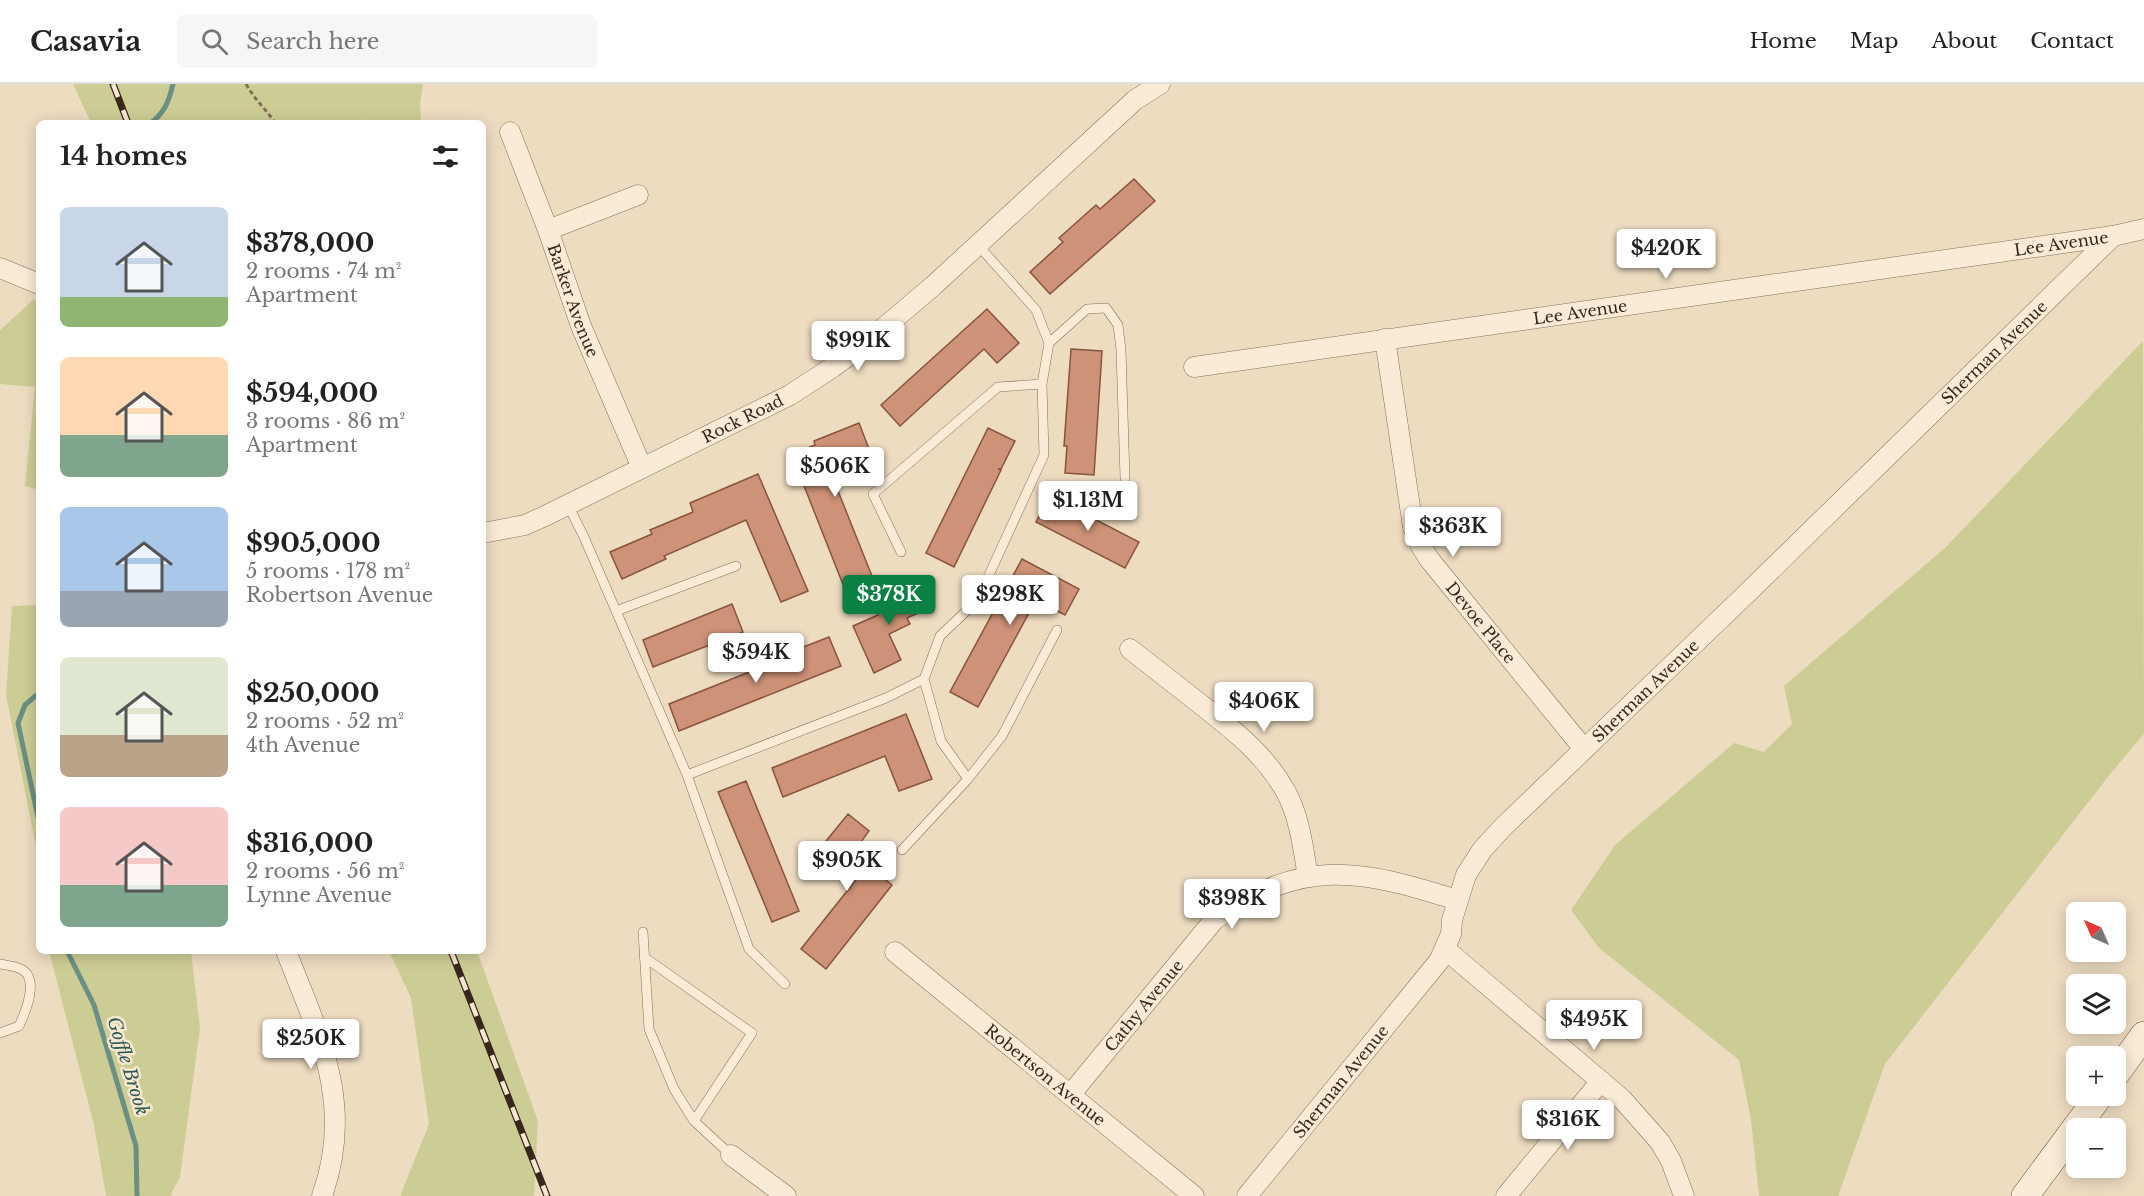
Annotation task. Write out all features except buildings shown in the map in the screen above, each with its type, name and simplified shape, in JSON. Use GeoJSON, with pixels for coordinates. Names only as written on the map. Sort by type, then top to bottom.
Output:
{"type":"FeatureCollection","features":[{"type":"Feature","properties":{"kind":"street","name":"Rock Road"},"geometry":{"type":"LineString","coordinates":[[486,532],[525,525],[568,505],[790,395],[833,367],[867,342],[933,285],[1135,100],[1160,84]]}},
{"type":"Feature","properties":{"kind":"street","name":"Barker Avenue"},"geometry":{"type":"LineString","coordinates":[[510,132],[548,230],[581,326],[642,468]]}},
{"type":"Feature","properties":{"kind":"street"},"geometry":{"type":"LineString","coordinates":[[548,230],[638,195]]}},
{"type":"Feature","properties":{"kind":"street","name":"Lee Avenue"},"geometry":{"type":"LineString","coordinates":[[1194,367],[2113,236],[2144,229]]}},
{"type":"Feature","properties":{"kind":"street","name":"Sherman Avenue"},"geometry":{"type":"LineString","coordinates":[[1247,1196],[1439,961],[1451,934],[1457,900],[1466,875],[1482,850],[2113,236]]}},
{"type":"Feature","properties":{"kind":"street"},"geometry":{"type":"LineString","coordinates":[[0,268],[36,283]]}},
{"type":"Feature","properties":{"kind":"street","name":"Devoe Place"},"geometry":{"type":"LineString","coordinates":[[1385,339],[1416,536],[1429,558],[1584,749]]}},
{"type":"Feature","properties":{"kind":"street"},"geometry":{"type":"LineString","coordinates":[[1130,649],[1222,722],[1265,761],[1286,792],[1293,809],[1308,877]]}},
{"type":"Feature","properties":{"kind":"street","name":"Cathy Avenue"},"geometry":{"type":"LineString","coordinates":[[1070,1095],[1214,920],[1240,902],[1265,890],[1308,877],[1358,874],[1457,900]]}},
{"type":"Feature","properties":{"kind":"street"},"geometry":{"type":"LineString","coordinates":[[1445,949],[1622,1099],[1651,1129],[1660,1142],[1671,1161],[1684,1196]]}},
{"type":"Feature","properties":{"kind":"street","name":"Robertson Avenue"},"geometry":{"type":"LineString","coordinates":[[895,952],[1194,1196]]}},
{"type":"Feature","properties":{"kind":"street"},"geometry":{"type":"LineString","coordinates":[[287,954],[320,1037],[334,1088],[336,1137],[333,1158],[322,1196]]}},
{"type":"Feature","properties":{"kind":"street"},"geometry":{"type":"LineString","coordinates":[[2126,1059],[2144,1035]]}},
{"type":"Feature","properties":{"kind":"street"},"geometry":{"type":"LineString","coordinates":[[1506,1196],[1601,1081]]}},
{"type":"Feature","properties":{"kind":"street"},"geometry":{"type":"LineString","coordinates":[[2032,1194],[2092,1106]]}},
{"type":"Feature","properties":{"kind":"street"},"geometry":{"type":"LineString","coordinates":[[731,1155],[786,1196]]}},
{"type":"Feature","properties":{"kind":"lane"},"geometry":{"type":"LineString","coordinates":[[968,778],[941,741],[924,679],[940,636],[977,601],[1044,455],[1042,384],[1049,343],[1036,310],[977,244]]}},
{"type":"Feature","properties":{"kind":"lane"},"geometry":{"type":"LineString","coordinates":[[1049,343],[1087,309],[1106,308],[1118,325],[1121,350],[1125,478]]}},
{"type":"Feature","properties":{"kind":"lane"},"geometry":{"type":"LineString","coordinates":[[901,552],[873,494],[998,387],[1042,384]]}},
{"type":"Feature","properties":{"kind":"lane"},"geometry":{"type":"LineString","coordinates":[[568,505],[687,775],[749,949],[786,984]]}},
{"type":"Feature","properties":{"kind":"lane"},"geometry":{"type":"LineString","coordinates":[[616,611],[736,566]]}},
{"type":"Feature","properties":{"kind":"lane"},"geometry":{"type":"LineString","coordinates":[[902,850],[968,778],[1002,736],[1057,630]]}},
{"type":"Feature","properties":{"kind":"lane"},"geometry":{"type":"LineString","coordinates":[[687,775],[886,698],[924,679]]}},
{"type":"Feature","properties":{"kind":"lane"},"geometry":{"type":"LineString","coordinates":[[643,932],[649,1029],[674,1089],[694,1120],[731,1155]]}},
{"type":"Feature","properties":{"kind":"lane"},"geometry":{"type":"LineString","coordinates":[[644,957],[752,1033],[694,1120]]}},
{"type":"Feature","properties":{"kind":"lane"},"geometry":{"type":"LineString","coordinates":[[0,964],[16,967],[27,974],[30,986],[26,1012],[19,1026],[0,1033]]}},
{"type":"Feature","properties":{"kind":"path"},"geometry":{"type":"LineString","coordinates":[[246,84],[253,98],[273,120]]}},
{"type":"Feature","properties":{"kind":"green space"},"geometry":{"type":"Polygon","coordinates":[[[73,84],[423,84],[421,120],[90,120],[73,84]]]}},
{"type":"Feature","properties":{"kind":"green space"},"geometry":{"type":"Polygon","coordinates":[[[34,299],[36,300],[36,489],[25,486],[35,387],[0,384],[0,330],[34,299]]]}},
{"type":"Feature","properties":{"kind":"green space"},"geometry":{"type":"Polygon","coordinates":[[[2143,341],[2144,734],[2111,773],[1885,1064],[1838,1196],[1759,1196],[1751,1120],[1739,1060],[1599,948],[1571,910],[1615,845],[1734,743],[1764,752],[1792,724],[1784,686],[1945,548],[2143,341]]]}},
{"type":"Feature","properties":{"kind":"green space"},"geometry":{"type":"Polygon","coordinates":[[[36,605],[36,847],[6,695],[12,606],[36,605]]]}},
{"type":"Feature","properties":{"kind":"green space"},"geometry":{"type":"Polygon","coordinates":[[[50,954],[191,954],[200,1028],[180,1177],[170,1196],[106,1196],[94,1125],[50,954]]]}},
{"type":"Feature","properties":{"kind":"green space"},"geometry":{"type":"Polygon","coordinates":[[[390,954],[478,954],[538,1121],[534,1196],[400,1196],[429,1124],[411,998],[390,954]]]}},
{"type":"Feature","properties":{"kind":"waterway","name":"Goffle Brook"},"geometry":{"type":"LineString","coordinates":[[154,120],[166,106],[173,84]]}},
{"type":"Feature","properties":{"kind":"waterway","name":"Goffle Brook"},"geometry":{"type":"LineString","coordinates":[[36,696],[25,705],[18,723],[36,808]]}},
{"type":"Feature","properties":{"kind":"waterway","name":"Goffle Brook"},"geometry":{"type":"LineString","coordinates":[[68,954],[94,1005],[136,1146],[137,1196]]}},
{"type":"Feature","properties":{"kind":"railway"},"geometry":{"type":"LineString","coordinates":[[113,84],[127,120]]}},
{"type":"Feature","properties":{"kind":"railway"},"geometry":{"type":"LineString","coordinates":[[452,954],[547,1196]]}}]}
